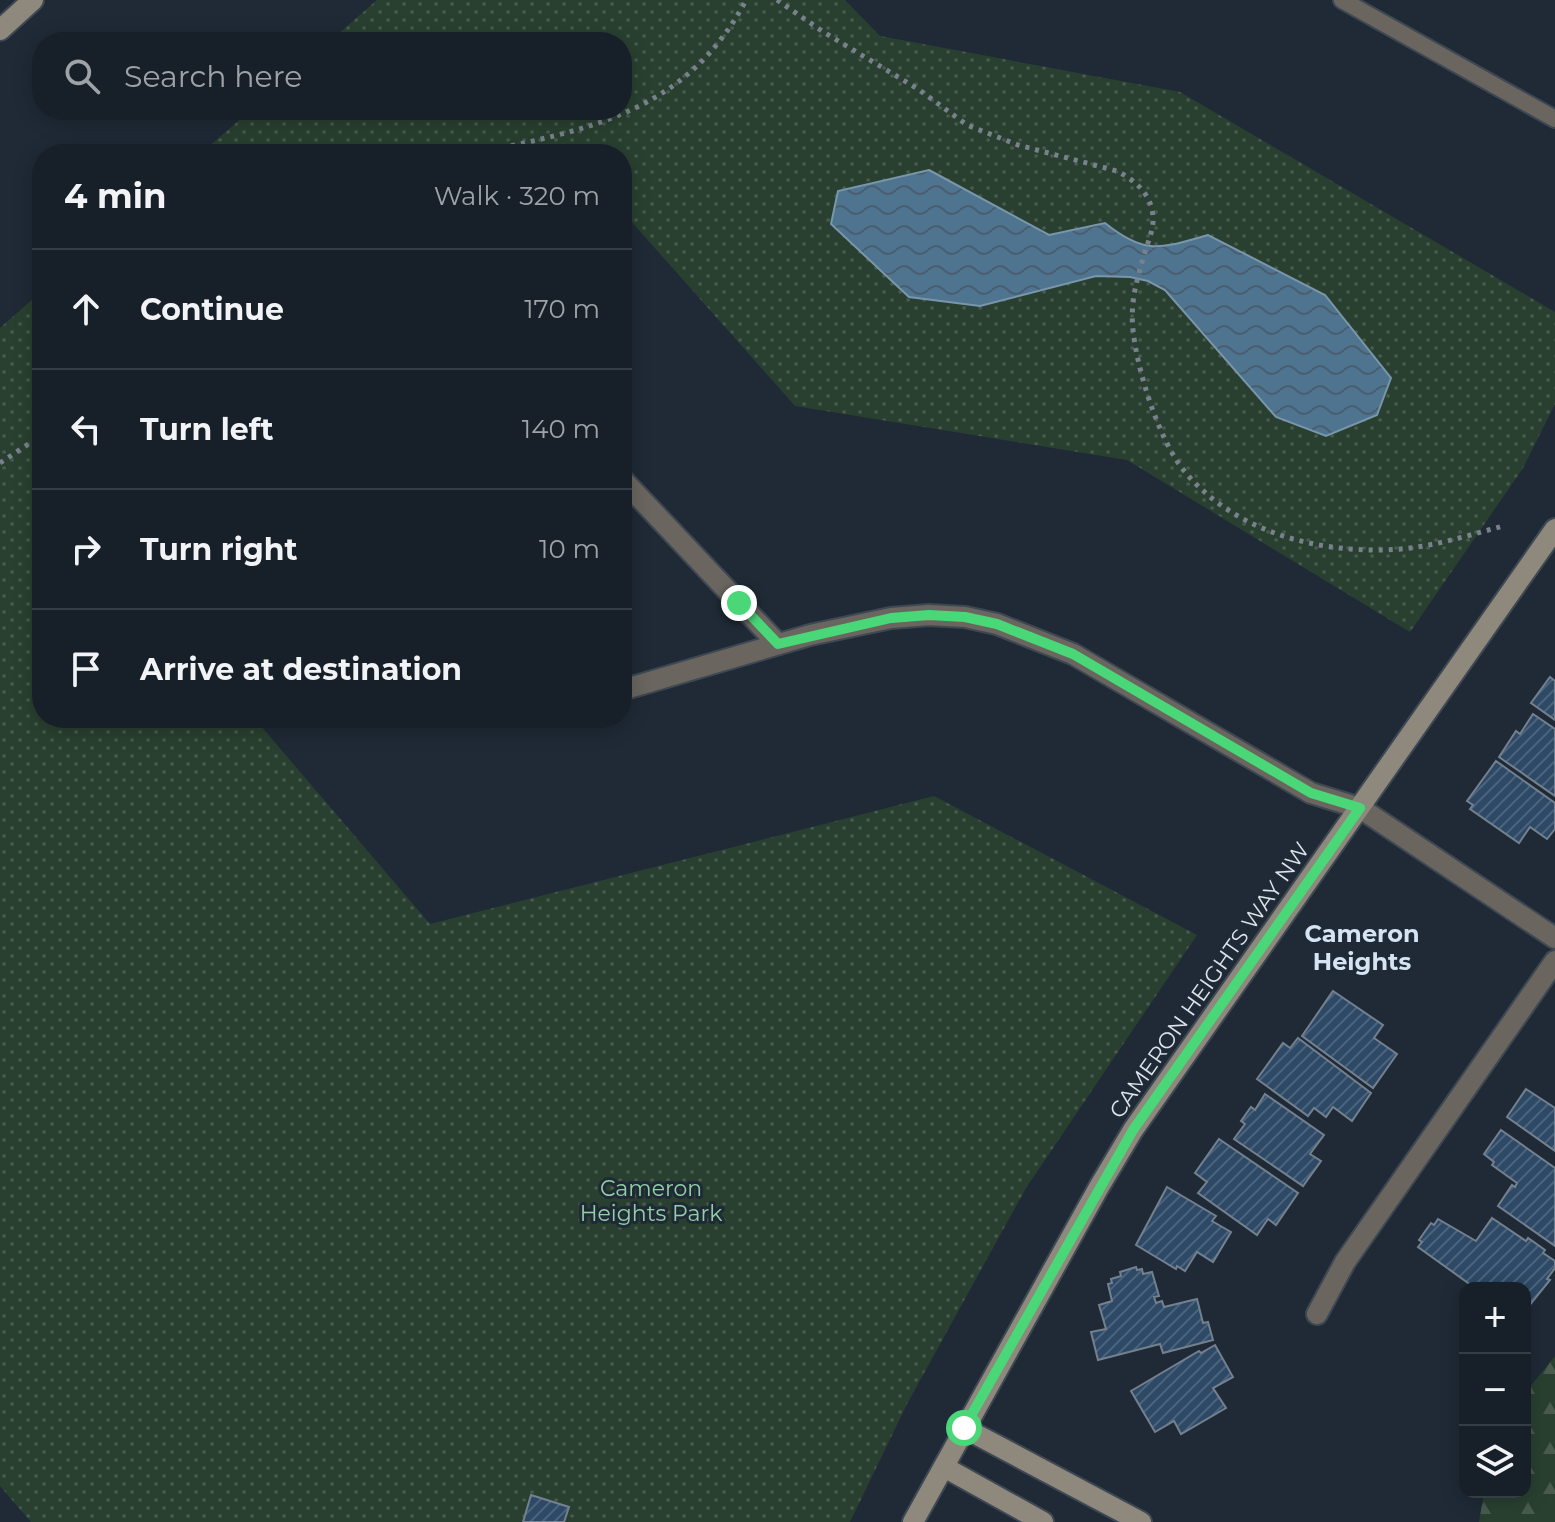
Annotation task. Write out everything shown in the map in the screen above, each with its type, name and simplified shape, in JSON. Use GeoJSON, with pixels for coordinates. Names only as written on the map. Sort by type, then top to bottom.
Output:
{"type":"FeatureCollection","features":[{"type":"Feature","properties":{"kind":"street"},"geometry":{"type":"LineString","coordinates":[[0,30],[33,0]]}},
{"type":"Feature","properties":{"kind":"street"},"geometry":{"type":"LineString","coordinates":[[632,490],[778,644]]}},
{"type":"Feature","properties":{"kind":"street","name":"CAMERON HEIGHTS WAY NW"},"geometry":{"type":"LineString","coordinates":[[913,1522],[1133,1130],[1555,529]]}},
{"type":"Feature","properties":{"kind":"street"},"geometry":{"type":"LineString","coordinates":[[632,687],[778,644],[891,618],[929,615],[965,617],[997,624],[1073,654],[1311,793],[1360,808],[1555,938]]}},
{"type":"Feature","properties":{"kind":"street"},"geometry":{"type":"LineString","coordinates":[[1317,1314],[1345,1262],[1555,961]]}},
{"type":"Feature","properties":{"kind":"street"},"geometry":{"type":"LineString","coordinates":[[964,1428],[1141,1522]]}},
{"type":"Feature","properties":{"kind":"street"},"geometry":{"type":"LineString","coordinates":[[944,1467],[1043,1522]]}},
{"type":"Feature","properties":{"kind":"lane"},"geometry":{"type":"LineString","coordinates":[[1342,0],[1555,119]]}},
{"type":"Feature","properties":{"kind":"path"},"geometry":{"type":"LineString","coordinates":[[632,110],[673,87],[696,67],[736,20],[746,0]]}},
{"type":"Feature","properties":{"kind":"path"},"geometry":{"type":"LineString","coordinates":[[777,0],[918,89],[967,125],[1018,145],[1098,165],[1132,179],[1143,190],[1153,218],[1132,303],[1138,361],[1148,396],[1170,447],[1183,470],[1204,491],[1242,518],[1306,544],[1340,548],[1402,549],[1503,526]]}},
{"type":"Feature","properties":{"kind":"path"},"geometry":{"type":"LineString","coordinates":[[518,144],[610,120]]}},
{"type":"Feature","properties":{"kind":"path"},"geometry":{"type":"LineString","coordinates":[[0,463],[32,443]]}},
{"type":"Feature","properties":{"kind":"green space"},"geometry":{"type":"Polygon","coordinates":[[[377,0],[845,0],[880,36],[1180,92],[1555,312],[1555,404],[1523,468],[1410,632],[1127,460],[795,406],[632,222],[632,144],[212,144],[239,120],[632,120],[632,32],[340,32],[377,0]]]}},
{"type":"Feature","properties":{"kind":"green space","name":"Cameron Heights Park"},"geometry":{"type":"Polygon","coordinates":[[[32,300],[32,728],[263,728],[430,924],[934,796],[1197,935],[1026,1188],[907,1404],[850,1522],[31,1522],[0,1486],[0,328],[32,300]]]}},
{"type":"Feature","properties":{"kind":"green space"},"geometry":{"type":"Polygon","coordinates":[[[1555,1356],[1555,1522],[1479,1522],[1483,1498],[1531,1498],[1531,1386],[1555,1356]]]}},
{"type":"Feature","properties":{"kind":"water"},"geometry":{"type":"Polygon","coordinates":[[[929,170],[1049,235],[1105,223],[1119,234],[1143,245],[1166,246],[1208,235],[1325,295],[1391,378],[1377,415],[1326,436],[1276,417],[1165,290],[1148,281],[1096,276],[980,306],[909,297],[831,224],[838,191],[929,170]]]}},
{"type":"Feature","properties":{"kind":"building"},"geometry":{"type":"Polygon","coordinates":[[[1550,677],[1555,681],[1555,720],[1531,703],[1550,677]]]}},
{"type":"Feature","properties":{"kind":"building"},"geometry":{"type":"Polygon","coordinates":[[[1533,714],[1555,729],[1555,796],[1499,757],[1516,731],[1520,734],[1533,714]]]}},
{"type":"Feature","properties":{"kind":"building"},"geometry":{"type":"Polygon","coordinates":[[[1496,761],[1555,803],[1555,829],[1547,839],[1530,827],[1519,843],[1470,809],[1473,805],[1467,801],[1496,761]]]}},
{"type":"Feature","properties":{"kind":"building"},"geometry":{"type":"Polygon","coordinates":[[[1333,991],[1383,1025],[1374,1038],[1397,1054],[1373,1088],[1302,1036],[1333,991]]]}},
{"type":"Feature","properties":{"kind":"building"},"geometry":{"type":"Polygon","coordinates":[[[1298,1038],[1371,1093],[1352,1121],[1333,1107],[1326,1117],[1314,1108],[1308,1116],[1257,1079],[1283,1043],[1290,1048],[1298,1038]]]}},
{"type":"Feature","properties":{"kind":"building"},"geometry":{"type":"Polygon","coordinates":[[[1526,1089],[1555,1108],[1555,1151],[1507,1117],[1526,1089]]]}},
{"type":"Feature","properties":{"kind":"building"},"geometry":{"type":"Polygon","coordinates":[[[1265,1094],[1324,1135],[1310,1154],[1321,1161],[1303,1186],[1234,1139],[1245,1124],[1241,1121],[1251,1107],[1255,1110],[1265,1094]]]}},
{"type":"Feature","properties":{"kind":"building"},"geometry":{"type":"Polygon","coordinates":[[[1501,1130],[1555,1168],[1555,1246],[1498,1206],[1512,1185],[1515,1187],[1517,1183],[1492,1165],[1494,1162],[1484,1154],[1501,1130]]]}},
{"type":"Feature","properties":{"kind":"building"},"geometry":{"type":"Polygon","coordinates":[[[1219,1139],[1298,1193],[1276,1225],[1268,1219],[1257,1235],[1198,1193],[1207,1182],[1195,1173],[1219,1139]]]}},
{"type":"Feature","properties":{"kind":"building"},"geometry":{"type":"Polygon","coordinates":[[[1167,1187],[1216,1216],[1212,1221],[1231,1232],[1213,1262],[1197,1252],[1185,1271],[1177,1266],[1176,1269],[1136,1245],[1167,1187]]]}},
{"type":"Feature","properties":{"kind":"building"},"geometry":{"type":"Polygon","coordinates":[[[1492,1218],[1545,1250],[1543,1253],[1555,1261],[1555,1268],[1547,1279],[1550,1280],[1531,1304],[1531,1282],[1467,1282],[1418,1247],[1422,1242],[1419,1240],[1431,1223],[1434,1225],[1438,1219],[1476,1241],[1492,1218]]]}},
{"type":"Feature","properties":{"kind":"building"},"geometry":{"type":"Polygon","coordinates":[[[1136,1267],[1137,1270],[1142,1269],[1143,1274],[1152,1272],[1159,1296],[1154,1297],[1156,1303],[1162,1301],[1164,1307],[1197,1299],[1203,1323],[1208,1322],[1213,1340],[1163,1353],[1160,1344],[1098,1360],[1091,1332],[1106,1329],[1099,1305],[1112,1301],[1108,1284],[1112,1283],[1111,1279],[1121,1276],[1120,1272],[1136,1267]]]}},
{"type":"Feature","properties":{"kind":"building"},"geometry":{"type":"Polygon","coordinates":[[[1215,1345],[1233,1377],[1213,1388],[1226,1408],[1181,1434],[1174,1421],[1155,1432],[1131,1391],[1199,1351],[1201,1353],[1215,1345]]]}},
{"type":"Feature","properties":{"kind":"building"},"geometry":{"type":"Polygon","coordinates":[[[531,1495],[569,1507],[564,1522],[523,1522],[531,1495]]]}},
{"type":"Feature","properties":{"kind":"district","name":"Cameron Heights"},"geometry":{"type":"Point","coordinates":[1362,948]}},
{"type":"Feature","properties":{"kind":"route"},"geometry":{"type":"LineString","coordinates":[[739,603],[778,644],[891,618],[929,615],[965,617],[997,624],[1073,654],[1311,793],[1360,808],[1133,1130],[964,1428]]}}]}
